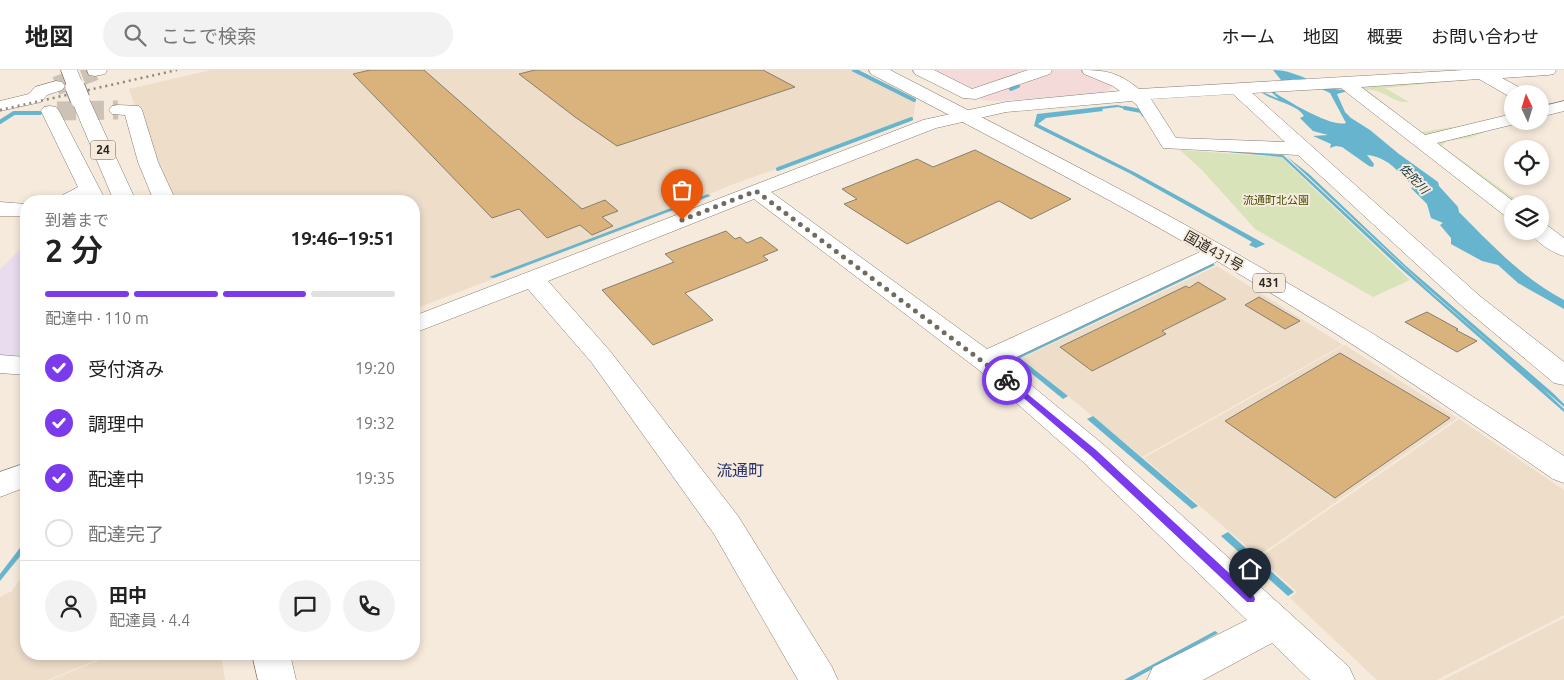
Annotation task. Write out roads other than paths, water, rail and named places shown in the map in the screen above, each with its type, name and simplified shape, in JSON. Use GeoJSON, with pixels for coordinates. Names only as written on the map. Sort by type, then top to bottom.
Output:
{"type":"FeatureCollection","features":[{"type":"Feature","properties":{"kind":"main road","name":"24"},"geometry":{"type":"LineString","coordinates":[[69,70],[122,195]]}},
{"type":"Feature","properties":{"kind":"main road","name":"国道431号"},"geometry":{"type":"LineString","coordinates":[[877,70],[1081,164],[1207,233],[1338,310],[1564,453]]}},
{"type":"Feature","properties":{"kind":"main road","name":"国道431号"},"geometry":{"type":"LineString","coordinates":[[895,70],[1220,253],[1372,346],[1564,470]]}},
{"type":"Feature","properties":{"kind":"main road"},"geometry":{"type":"LineString","coordinates":[[920,70],[969,94],[976,94],[1044,70]]}},
{"type":"Feature","properties":{"kind":"main road"},"geometry":{"type":"LineString","coordinates":[[1090,70],[1129,84],[1144,100],[1170,144],[1302,149]]}},
{"type":"Feature","properties":{"kind":"main road"},"geometry":{"type":"LineString","coordinates":[[420,323],[921,127],[970,113],[1129,84],[1240,88],[1477,72],[1547,70],[1564,78]]}},
{"type":"Feature","properties":{"kind":"main road"},"geometry":{"type":"LineString","coordinates":[[1477,72],[1504,86]]}},
{"type":"Feature","properties":{"kind":"main road"},"geometry":{"type":"LineString","coordinates":[[1340,82],[1423,141],[1504,204]]}},
{"type":"Feature","properties":{"kind":"main road"},"geometry":{"type":"LineString","coordinates":[[0,106],[35,98],[41,92],[56,86]]}},
{"type":"Feature","properties":{"kind":"main road"},"geometry":{"type":"LineString","coordinates":[[1240,88],[1302,149],[1472,302],[1564,376]]}},
{"type":"Feature","properties":{"kind":"main road"},"geometry":{"type":"LineString","coordinates":[[0,110],[53,111],[91,195]]}},
{"type":"Feature","properties":{"kind":"main road"},"geometry":{"type":"LineString","coordinates":[[118,110],[133,110],[148,162],[162,195]]}},
{"type":"Feature","properties":{"kind":"main road"},"geometry":{"type":"LineString","coordinates":[[1423,141],[1504,121]]}},
{"type":"Feature","properties":{"kind":"main road"},"geometry":{"type":"LineString","coordinates":[[756,191],[985,361],[1093,453],[1336,680]]}},
{"type":"Feature","properties":{"kind":"main road"},"geometry":{"type":"LineString","coordinates":[[0,209],[20,210]]}},
{"type":"Feature","properties":{"kind":"main road"},"geometry":{"type":"LineString","coordinates":[[1549,237],[1564,249]]}},
{"type":"Feature","properties":{"kind":"main road"},"geometry":{"type":"LineString","coordinates":[[985,361],[1208,257]]}},
{"type":"Feature","properties":{"kind":"main road"},"geometry":{"type":"LineString","coordinates":[[533,279],[601,358],[645,414],[726,525],[819,680]]}},
{"type":"Feature","properties":{"kind":"main road"},"geometry":{"type":"LineString","coordinates":[[0,364],[20,366]]}},
{"type":"Feature","properties":{"kind":"main road"},"geometry":{"type":"LineString","coordinates":[[0,485],[20,477]]}},
{"type":"Feature","properties":{"kind":"main road"},"geometry":{"type":"LineString","coordinates":[[1166,680],[1276,623]]}},
{"type":"Feature","properties":{"kind":"main road"},"geometry":{"type":"LineString","coordinates":[[272,660],[277,680]]}},
{"type":"Feature","properties":{"kind":"water","name":"佐陀川"},"geometry":{"type":"Polygon","coordinates":[[[1273,70],[1292,73],[1327,87],[1348,91],[1337,94],[1345,112],[1438,182],[1439,186],[1458,207],[1459,212],[1496,249],[1535,282],[1564,300],[1564,309],[1518,283],[1498,265],[1482,261],[1451,244],[1451,238],[1440,225],[1443,223],[1431,218],[1427,204],[1411,188],[1414,187],[1394,167],[1382,159],[1367,155],[1374,164],[1373,167],[1369,166],[1342,147],[1330,148],[1331,144],[1313,136],[1328,135],[1313,131],[1300,118],[1304,116],[1300,112],[1290,105],[1271,98],[1260,91],[1279,99],[1270,91],[1281,80],[1273,70]],[[1290,80],[1275,93],[1321,118],[1331,122],[1346,123],[1330,93],[1302,80],[1290,80]]]}},
{"type":"Feature","properties":{"kind":"water"},"geometry":{"type":"Polygon","coordinates":[[[1117,105],[1131,108],[1133,111],[1118,107],[1102,109],[1103,111],[1046,118],[1038,124],[1136,173],[1265,244],[1256,248],[1249,245],[1252,242],[1129,173],[1034,126],[1037,114],[1117,105]]]}},
{"type":"Feature","properties":{"kind":"water"},"geometry":{"type":"Polygon","coordinates":[[[1181,148],[1283,155],[1433,294],[1541,387],[1564,409],[1564,412],[1400,268],[1282,157],[1181,148]]]}},
{"type":"Feature","properties":{"kind":"water"},"geometry":{"type":"Polygon","coordinates":[[[1286,156],[1309,174],[1406,266],[1554,394],[1564,404],[1564,407],[1427,288],[1286,156]]]}},
{"type":"Feature","properties":{"kind":"water"},"geometry":{"type":"Polygon","coordinates":[[[708,194],[710,196],[494,278],[489,277],[708,194]]]}},
{"type":"Feature","properties":{"kind":"water"},"geometry":{"type":"Polygon","coordinates":[[[1210,262],[1215,265],[1020,358],[1068,396],[1063,399],[1010,356],[1210,262]]]}},
{"type":"Feature","properties":{"kind":"water"},"geometry":{"type":"Polygon","coordinates":[[[1093,416],[1198,506],[1192,509],[1087,419],[1093,416]]]}},
{"type":"Feature","properties":{"kind":"water"},"geometry":{"type":"Polygon","coordinates":[[[1228,532],[1294,592],[1288,596],[1221,536],[1228,532]]]}},
{"type":"Feature","properties":{"kind":"water"},"geometry":{"type":"Polygon","coordinates":[[[20,548],[20,556],[0,581],[0,574],[20,548]]]}},
{"type":"Feature","properties":{"kind":"water"},"geometry":{"type":"Polygon","coordinates":[[[1215,631],[1218,633],[1132,680],[1124,680],[1215,631]]]}},
{"type":"Feature","properties":{"kind":"waterway"},"geometry":{"type":"LineString","coordinates":[[854,70],[914,100]]}},
{"type":"Feature","properties":{"kind":"waterway"},"geometry":{"type":"LineString","coordinates":[[1011,89],[1018,86]]}},
{"type":"Feature","properties":{"kind":"waterway"},"geometry":{"type":"LineString","coordinates":[[1549,105],[1564,103]]}},
{"type":"Feature","properties":{"kind":"waterway"},"geometry":{"type":"LineString","coordinates":[[1125,108],[1141,111],[1144,115]]}},
{"type":"Feature","properties":{"kind":"waterway"},"geometry":{"type":"LineString","coordinates":[[0,122],[14,113],[40,113]]}},
{"type":"Feature","properties":{"kind":"waterway"},"geometry":{"type":"LineString","coordinates":[[778,169],[911,119]]}},
{"type":"Feature","properties":{"kind":"tunnel"},"geometry":{"type":"LineString","coordinates":[[56,86],[95,71]]}},
{"type":"Feature","properties":{"kind":"tunnel"},"geometry":{"type":"LineString","coordinates":[[57,111],[118,110]]}},
{"type":"Feature","properties":{"kind":"railway"},"geometry":{"type":"LineString","coordinates":[[0,110],[177,70]]}},
{"type":"Feature","properties":{"kind":"district","name":"流通町"},"geometry":{"type":"Point","coordinates":[740,470]}},
{"type":"Feature","properties":{"kind":"park label","name":"流通町北公園"},"geometry":{"type":"Point","coordinates":[1276,200]}}]}
